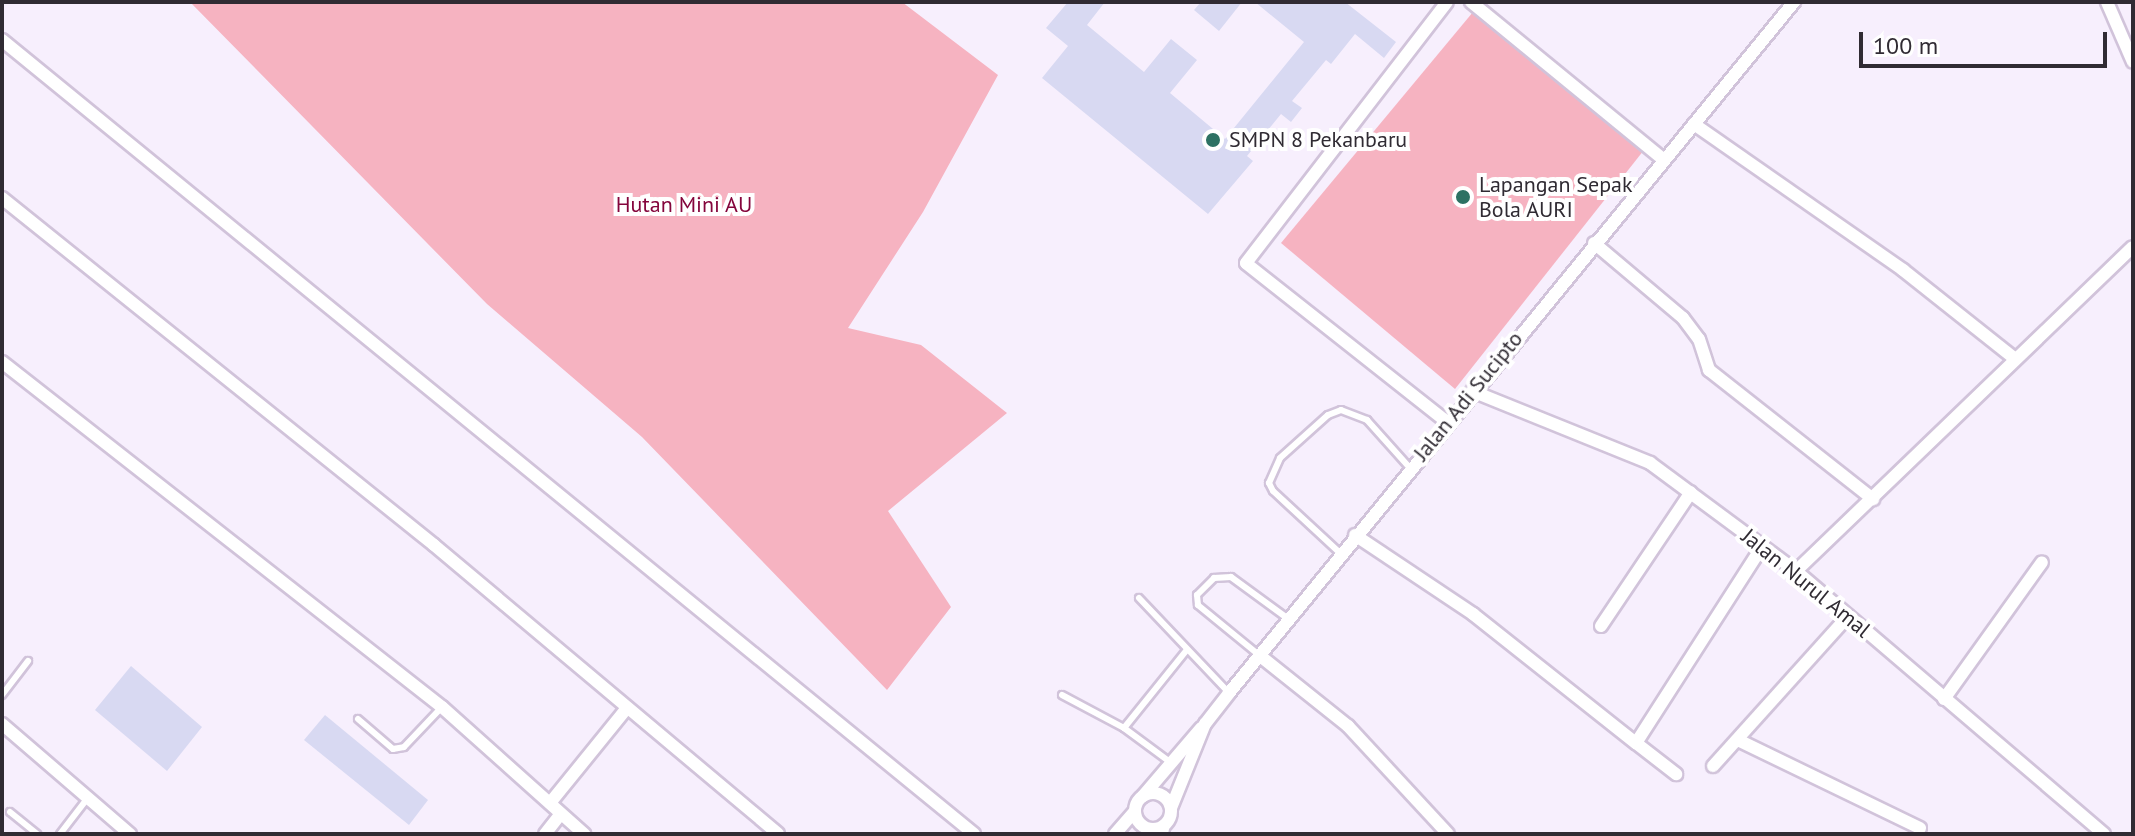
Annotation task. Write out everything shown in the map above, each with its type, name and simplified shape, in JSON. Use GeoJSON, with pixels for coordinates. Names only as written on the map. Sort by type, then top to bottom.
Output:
{"type":"FeatureCollection","features":[{"type":"Feature","properties":{"kind":"street"},"geometry":{"type":"LineString","coordinates":[[1447,2],[1246,263],[1447,422]]}},
{"type":"Feature","properties":{"kind":"street"},"geometry":{"type":"LineString","coordinates":[[1471,2],[1664,160]]}},
{"type":"Feature","properties":{"kind":"street","name":"Jalan Adi Sucipto"},"geometry":{"type":"LineString","coordinates":[[1171,808],[1205,724],[1472,391],[1794,2]]}},
{"type":"Feature","properties":{"kind":"street"},"geometry":{"type":"LineString","coordinates":[[2107,2],[2133,62]]}},
{"type":"Feature","properties":{"kind":"street"},"geometry":{"type":"LineString","coordinates":[[2,40],[974,834]]}},
{"type":"Feature","properties":{"kind":"street"},"geometry":{"type":"LineString","coordinates":[[1694,124],[1903,270],[2014,358]]}},
{"type":"Feature","properties":{"kind":"street"},"geometry":{"type":"LineString","coordinates":[[2,198],[422,536],[778,834]]}},
{"type":"Feature","properties":{"kind":"street"},"geometry":{"type":"LineString","coordinates":[[1594,243],[1683,318],[1699,339],[1709,370],[1873,499]]}},
{"type":"Feature","properties":{"kind":"street"},"geometry":{"type":"LineString","coordinates":[[1796,571],[2014,358],[2133,247]]}},
{"type":"Feature","properties":{"kind":"street"},"geometry":{"type":"LineString","coordinates":[[2,362],[442,707],[584,834]]}},
{"type":"Feature","properties":{"kind":"street","name":"Jalan Nurul Amal"},"geometry":{"type":"LineString","coordinates":[[1472,391],[1619,446],[1691,492],[1796,571],[2104,834]]}},
{"type":"Feature","properties":{"kind":"street"},"geometry":{"type":"LineString","coordinates":[[1601,626],[1691,492]]}},
{"type":"Feature","properties":{"kind":"street"},"geometry":{"type":"LineString","coordinates":[[1355,535],[1473,614],[1676,774]]}},
{"type":"Feature","properties":{"kind":"street"},"geometry":{"type":"LineString","coordinates":[[1636,743],[1762,547]]}},
{"type":"Feature","properties":{"kind":"street"},"geometry":{"type":"LineString","coordinates":[[1944,699],[2042,562]]}},
{"type":"Feature","properties":{"kind":"street"},"geometry":{"type":"LineString","coordinates":[[1713,766],[1740,741],[1848,616]]}},
{"type":"Feature","properties":{"kind":"street"},"geometry":{"type":"LineString","coordinates":[[1259,655],[1348,726],[1448,834]]}},
{"type":"Feature","properties":{"kind":"street"},"geometry":{"type":"LineString","coordinates":[[550,803],[627,708]]}},
{"type":"Feature","properties":{"kind":"street"},"geometry":{"type":"LineString","coordinates":[[2,724],[130,834]]}},
{"type":"Feature","properties":{"kind":"street"},"geometry":{"type":"LineString","coordinates":[[1115,834],[1170,762],[1205,724]]}},
{"type":"Feature","properties":{"kind":"street"},"geometry":{"type":"LineString","coordinates":[[1740,741],[1920,828]]}},
{"type":"Feature","properties":{"kind":"street"},"geometry":{"type":"LineString","coordinates":[[1135,811],[1149,829],[1166,829],[1171,808],[1160,795],[1143,796]]}},
{"type":"Feature","properties":{"kind":"street"},"geometry":{"type":"LineString","coordinates":[[545,834],[560,815]]}},
{"type":"Feature","properties":{"kind":"lane"},"geometry":{"type":"LineString","coordinates":[[1340,553],[1273,491],[1269,483],[1280,458],[1328,415],[1341,410],[1367,420],[1410,468]]}},
{"type":"Feature","properties":{"kind":"lane"},"geometry":{"type":"LineString","coordinates":[[1259,655],[1198,605],[1197,595],[1214,578],[1231,577],[1287,618]]}},
{"type":"Feature","properties":{"kind":"lane"},"geometry":{"type":"LineString","coordinates":[[1139,598],[1229,693]]}},
{"type":"Feature","properties":{"kind":"lane"},"geometry":{"type":"LineString","coordinates":[[1124,728],[1186,651]]}},
{"type":"Feature","properties":{"kind":"lane"},"geometry":{"type":"LineString","coordinates":[[2,695],[28,661]]}},
{"type":"Feature","properties":{"kind":"lane"},"geometry":{"type":"LineString","coordinates":[[1062,695],[1124,728],[1170,762]]}},
{"type":"Feature","properties":{"kind":"lane"},"geometry":{"type":"LineString","coordinates":[[358,719],[393,749],[404,747],[442,707]]}},
{"type":"Feature","properties":{"kind":"lane"},"geometry":{"type":"LineString","coordinates":[[60,834],[88,798]]}},
{"type":"Feature","properties":{"kind":"lane"},"geometry":{"type":"LineString","coordinates":[[10,812],[37,834]]}},
{"type":"Feature","properties":{"kind":"green space","name":"Hutan Mini AU"},"geometry":{"type":"Polygon","coordinates":[[[190,2],[902,2],[998,75],[923,212],[848,328],[921,345],[1007,413],[888,511],[951,607],[887,690],[642,437],[487,304],[190,2]]]}},
{"type":"Feature","properties":{"kind":"green space","name":"Lapangan Sepak Bola AURI"},"geometry":{"type":"Polygon","coordinates":[[[1473,12],[1644,150],[1455,389],[1281,243],[1473,12]]]}},
{"type":"Feature","properties":{"kind":"building"},"geometry":{"type":"Polygon","coordinates":[[[1068,2],[1105,2],[1087,25],[1144,72],[1171,39],[1197,60],[1170,93],[1225,139],[1304,42],[1255,2],[1345,2],[1396,42],[1384,58],[1355,34],[1331,64],[1326,60],[1292,101],[1302,108],[1291,122],[1281,114],[1247,156],[1253,161],[1208,214],[1042,78],[1068,46],[1046,28],[1068,2]]]}},
{"type":"Feature","properties":{"kind":"building"},"geometry":{"type":"Polygon","coordinates":[[[1201,2],[1242,2],[1219,31],[1194,10],[1201,2]]]}},
{"type":"Feature","properties":{"kind":"building"},"geometry":{"type":"Polygon","coordinates":[[[131,666],[202,727],[167,771],[95,710],[131,666]]]}},
{"type":"Feature","properties":{"kind":"building"},"geometry":{"type":"Polygon","coordinates":[[[325,715],[428,800],[409,825],[304,740],[325,715]]]}},
{"type":"Feature","properties":{"kind":"place","name":"SMPN 8 Pekanbaru"},"geometry":{"type":"Point","coordinates":[1213,140]}},
{"type":"Feature","properties":{"kind":"place","name":"Lapangan Sepak Bola AURI"},"geometry":{"type":"Point","coordinates":[1463,197]}}]}
